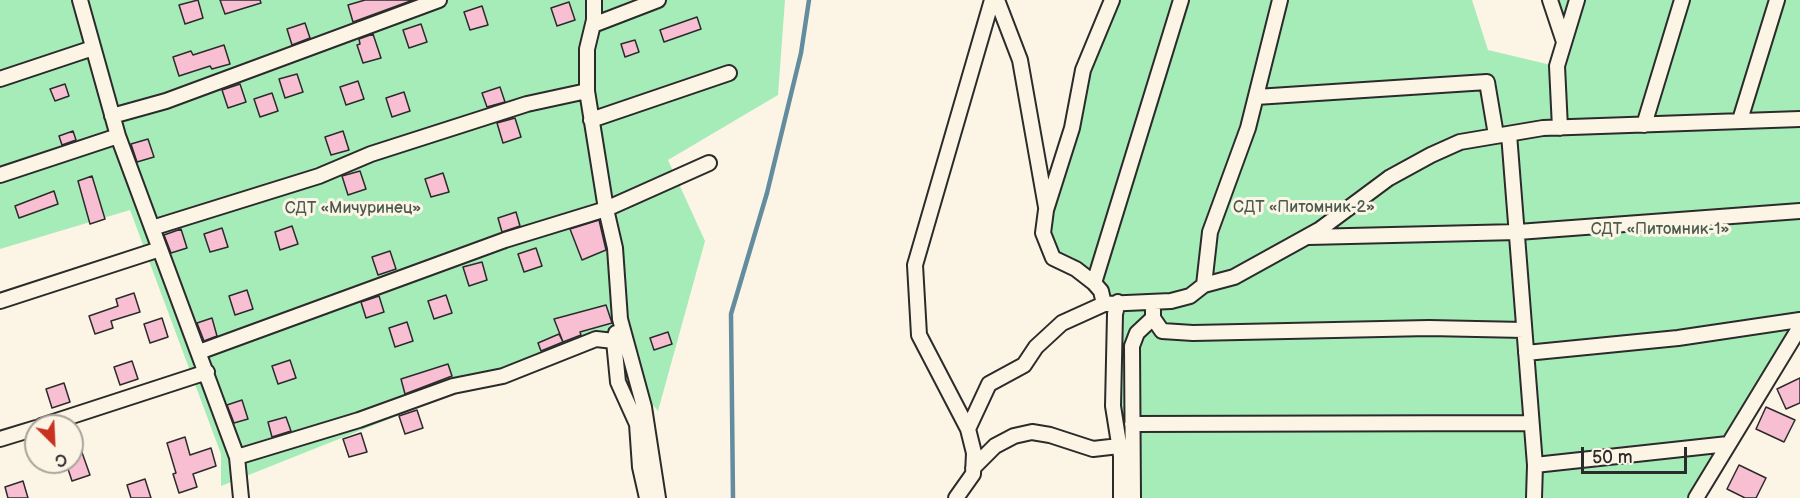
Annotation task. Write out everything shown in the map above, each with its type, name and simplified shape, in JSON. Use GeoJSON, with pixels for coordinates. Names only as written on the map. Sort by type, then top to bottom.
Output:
{"type":"FeatureCollection","features":[{"type":"Feature","properties":{"kind":"street"},"geometry":{"type":"LineString","coordinates":[[80,0],[118,136],[237,458],[241,498]]}},
{"type":"Feature","properties":{"kind":"street"},"geometry":{"type":"LineString","coordinates":[[112,116],[166,101],[371,23],[439,0]]}},
{"type":"Feature","properties":{"kind":"street"},"geometry":{"type":"LineString","coordinates":[[594,0],[593,25],[587,49],[586,91],[615,248],[620,319],[644,407],[658,498]]}},
{"type":"Feature","properties":{"kind":"street"},"geometry":{"type":"LineString","coordinates":[[593,25],[658,0]]}},
{"type":"Feature","properties":{"kind":"street"},"geometry":{"type":"LineString","coordinates":[[994,0],[1020,60],[1046,210]]}},
{"type":"Feature","properties":{"kind":"street"},"geometry":{"type":"LineString","coordinates":[[956,498],[973,474],[974,453],[968,429],[920,335],[915,265],[994,0]]}},
{"type":"Feature","properties":{"kind":"street"},"geometry":{"type":"LineString","coordinates":[[1112,0],[1083,70],[1072,128],[1046,210],[1043,233],[1053,258],[1076,269],[1095,283],[1111,303],[1115,314],[1113,406],[1119,446],[1121,498]]}},
{"type":"Feature","properties":{"kind":"street"},"geometry":{"type":"LineString","coordinates":[[1095,283],[1181,0]]}},
{"type":"Feature","properties":{"kind":"street"},"geometry":{"type":"LineString","coordinates":[[1204,285],[1210,232],[1248,128],[1280,0]]}},
{"type":"Feature","properties":{"kind":"street"},"geometry":{"type":"LineString","coordinates":[[1550,0],[1564,42]]}},
{"type":"Feature","properties":{"kind":"street"},"geometry":{"type":"LineString","coordinates":[[1560,128],[1557,66],[1577,0]]}},
{"type":"Feature","properties":{"kind":"street"},"geometry":{"type":"LineString","coordinates":[[1644,124],[1682,0]]}},
{"type":"Feature","properties":{"kind":"street"},"geometry":{"type":"LineString","coordinates":[[1740,120],[1777,0]]}},
{"type":"Feature","properties":{"kind":"street"},"geometry":{"type":"LineString","coordinates":[[0,79],[93,48]]}},
{"type":"Feature","properties":{"kind":"street"},"geometry":{"type":"LineString","coordinates":[[591,120],[729,72]]}},
{"type":"Feature","properties":{"kind":"street"},"geometry":{"type":"LineString","coordinates":[[1256,97],[1487,82],[1503,134],[1518,232],[1535,465],[1534,498]]}},
{"type":"Feature","properties":{"kind":"street"},"geometry":{"type":"LineString","coordinates":[[152,228],[319,176],[371,154],[527,104],[586,91]]}},
{"type":"Feature","properties":{"kind":"street"},"geometry":{"type":"LineString","coordinates":[[968,429],[989,384],[1024,364],[1036,347],[1062,323],[1111,303],[1153,302],[1190,296],[1204,285],[1234,277],[1319,230],[1389,178],[1460,142],[1503,134],[1560,128],[1800,119]]}},
{"type":"Feature","properties":{"kind":"street"},"geometry":{"type":"LineString","coordinates":[[0,175],[118,136]]}},
{"type":"Feature","properties":{"kind":"street"},"geometry":{"type":"LineString","coordinates":[[199,352],[505,240],[606,209],[709,164]]}},
{"type":"Feature","properties":{"kind":"street"},"geometry":{"type":"LineString","coordinates":[[1304,237],[1518,232],[1800,211]]}},
{"type":"Feature","properties":{"kind":"street"},"geometry":{"type":"LineString","coordinates":[[0,301],[160,249]]}},
{"type":"Feature","properties":{"kind":"street"},"geometry":{"type":"LineString","coordinates":[[1153,302],[1152,318],[1162,331],[1192,333],[1429,328],[1524,330]]}},
{"type":"Feature","properties":{"kind":"street"},"geometry":{"type":"LineString","coordinates":[[1133,498],[1132,346],[1137,333],[1152,318]]}},
{"type":"Feature","properties":{"kind":"street"},"geometry":{"type":"LineString","coordinates":[[620,319],[614,341],[618,382],[636,424],[640,467],[647,498]]}},
{"type":"Feature","properties":{"kind":"street"},"geometry":{"type":"LineString","coordinates":[[1526,352],[1678,338],[1800,320]]}},
{"type":"Feature","properties":{"kind":"street"},"geometry":{"type":"LineString","coordinates":[[1696,498],[1800,327]]}},
{"type":"Feature","properties":{"kind":"street"},"geometry":{"type":"LineString","coordinates":[[237,458],[359,420],[453,386],[503,376],[596,339],[614,341]]}},
{"type":"Feature","properties":{"kind":"street"},"geometry":{"type":"LineString","coordinates":[[78,414],[207,372]]}},
{"type":"Feature","properties":{"kind":"street"},"geometry":{"type":"LineString","coordinates":[[1132,424],[1531,423]]}},
{"type":"Feature","properties":{"kind":"street"},"geometry":{"type":"LineString","coordinates":[[0,439],[24,432]]}},
{"type":"Feature","properties":{"kind":"street"},"geometry":{"type":"LineString","coordinates":[[973,468],[995,446],[1014,436],[1032,432],[1050,435],[1093,449],[1119,446]]}},
{"type":"Feature","properties":{"kind":"street"},"geometry":{"type":"LineString","coordinates":[[1535,465],[1728,444]]}},
{"type":"Feature","properties":{"kind":"green space","name":"СДТ «Мичуринец»"},"geometry":{"type":"Polygon","coordinates":[[[0,0],[785,0],[778,95],[668,160],[705,241],[658,411],[595,337],[221,486],[221,454],[130,210],[0,249],[0,0]]]}},
{"type":"Feature","properties":{"kind":"green space","name":"СДТ «Питомник-2»"},"geometry":{"type":"Polygon","coordinates":[[[1109,0],[1472,0],[1488,50],[1551,65],[1558,40],[1546,0],[1800,0],[1800,323],[1693,498],[1122,498],[1111,299],[1050,261],[1044,206],[1109,0]]]}},
{"type":"Feature","properties":{"kind":"building"},"geometry":{"type":"Polygon","coordinates":[[[198,0],[203,18],[185,24],[179,5],[198,0]]]}},
{"type":"Feature","properties":{"kind":"building"},"geometry":{"type":"Polygon","coordinates":[[[220,0],[260,0],[261,3],[225,14],[220,0]]]}},
{"type":"Feature","properties":{"kind":"building"},"geometry":{"type":"Polygon","coordinates":[[[365,0],[413,0],[353,22],[348,5],[365,0]]]}},
{"type":"Feature","properties":{"kind":"building"},"geometry":{"type":"Polygon","coordinates":[[[569,2],[575,20],[557,26],[551,8],[569,2]]]}},
{"type":"Feature","properties":{"kind":"building"},"geometry":{"type":"Polygon","coordinates":[[[482,6],[488,25],[470,30],[464,12],[482,6]]]}},
{"type":"Feature","properties":{"kind":"building"},"geometry":{"type":"Polygon","coordinates":[[[697,17],[701,29],[664,42],[660,30],[697,17]]]}},
{"type":"Feature","properties":{"kind":"building"},"geometry":{"type":"Polygon","coordinates":[[[305,23],[310,38],[292,45],[287,29],[305,23]]]}},
{"type":"Feature","properties":{"kind":"building"},"geometry":{"type":"Polygon","coordinates":[[[421,24],[427,42],[409,48],[403,30],[421,24]]]}},
{"type":"Feature","properties":{"kind":"building"},"geometry":{"type":"Polygon","coordinates":[[[373,34],[381,58],[363,63],[357,45],[360,44],[359,39],[373,34]]]}},
{"type":"Feature","properties":{"kind":"building"},"geometry":{"type":"Polygon","coordinates":[[[635,40],[639,52],[625,57],[621,44],[635,40]]]}},
{"type":"Feature","properties":{"kind":"building"},"geometry":{"type":"Polygon","coordinates":[[[224,45],[230,64],[212,69],[210,66],[179,76],[173,57],[191,51],[193,55],[224,45]]]}},
{"type":"Feature","properties":{"kind":"building"},"geometry":{"type":"Polygon","coordinates":[[[297,74],[303,92],[285,98],[279,79],[297,74]]]}},
{"type":"Feature","properties":{"kind":"building"},"geometry":{"type":"Polygon","coordinates":[[[358,81],[364,99],[346,105],[340,87],[358,81]]]}},
{"type":"Feature","properties":{"kind":"building"},"geometry":{"type":"Polygon","coordinates":[[[65,84],[69,96],[55,101],[50,89],[65,84]]]}},
{"type":"Feature","properties":{"kind":"building"},"geometry":{"type":"Polygon","coordinates":[[[240,84],[246,102],[228,108],[222,90],[240,84]]]}},
{"type":"Feature","properties":{"kind":"building"},"geometry":{"type":"Polygon","coordinates":[[[500,87],[505,102],[487,107],[482,93],[500,87]]]}},
{"type":"Feature","properties":{"kind":"building"},"geometry":{"type":"Polygon","coordinates":[[[404,92],[410,111],[392,117],[386,98],[404,92]]]}},
{"type":"Feature","properties":{"kind":"building"},"geometry":{"type":"Polygon","coordinates":[[[272,93],[278,111],[260,117],[254,99],[272,93]]]}},
{"type":"Feature","properties":{"kind":"building"},"geometry":{"type":"Polygon","coordinates":[[[515,118],[521,137],[503,143],[497,123],[515,118]]]}},
{"type":"Feature","properties":{"kind":"building"},"geometry":{"type":"Polygon","coordinates":[[[73,131],[76,140],[62,145],[59,136],[73,131]]]}},
{"type":"Feature","properties":{"kind":"building"},"geometry":{"type":"Polygon","coordinates":[[[343,131],[349,150],[331,155],[325,137],[343,131]]]}},
{"type":"Feature","properties":{"kind":"building"},"geometry":{"type":"Polygon","coordinates":[[[148,139],[154,157],[137,162],[131,144],[148,139]]]}},
{"type":"Feature","properties":{"kind":"building"},"geometry":{"type":"Polygon","coordinates":[[[360,171],[366,189],[348,195],[342,176],[360,171]]]}},
{"type":"Feature","properties":{"kind":"building"},"geometry":{"type":"Polygon","coordinates":[[[443,173],[449,192],[431,197],[425,179],[443,173]]]}},
{"type":"Feature","properties":{"kind":"building"},"geometry":{"type":"Polygon","coordinates":[[[92,176],[105,219],[90,224],[78,181],[92,176]]]}},
{"type":"Feature","properties":{"kind":"building"},"geometry":{"type":"Polygon","coordinates":[[[54,191],[58,204],[19,218],[15,206],[54,191]]]}},
{"type":"Feature","properties":{"kind":"building"},"geometry":{"type":"Polygon","coordinates":[[[516,212],[520,226],[502,232],[498,218],[516,212]]]}},
{"type":"Feature","properties":{"kind":"building"},"geometry":{"type":"Polygon","coordinates":[[[599,220],[606,250],[582,260],[570,229],[599,220]]]}},
{"type":"Feature","properties":{"kind":"building"},"geometry":{"type":"Polygon","coordinates":[[[292,226],[298,244],[280,250],[275,232],[292,226]]]}},
{"type":"Feature","properties":{"kind":"building"},"geometry":{"type":"Polygon","coordinates":[[[222,228],[228,247],[210,252],[204,234],[222,228]]]}},
{"type":"Feature","properties":{"kind":"building"},"geometry":{"type":"Polygon","coordinates":[[[181,229],[187,248],[171,253],[164,235],[181,229]]]}},
{"type":"Feature","properties":{"kind":"building"},"geometry":{"type":"Polygon","coordinates":[[[536,248],[542,266],[524,272],[518,254],[536,248]]]}},
{"type":"Feature","properties":{"kind":"building"},"geometry":{"type":"Polygon","coordinates":[[[390,251],[396,269],[378,275],[372,257],[390,251]]]}},
{"type":"Feature","properties":{"kind":"building"},"geometry":{"type":"Polygon","coordinates":[[[482,262],[487,280],[469,286],[463,267],[482,262]]]}},
{"type":"Feature","properties":{"kind":"building"},"geometry":{"type":"Polygon","coordinates":[[[247,290],[253,309],[235,315],[229,296],[247,290]]]}},
{"type":"Feature","properties":{"kind":"building"},"geometry":{"type":"Polygon","coordinates":[[[134,293],[140,312],[111,321],[113,328],[95,334],[89,316],[118,306],[116,299],[134,293]]]}},
{"type":"Feature","properties":{"kind":"building"},"geometry":{"type":"Polygon","coordinates":[[[446,295],[452,313],[434,319],[428,301],[446,295]]]}},
{"type":"Feature","properties":{"kind":"building"},"geometry":{"type":"Polygon","coordinates":[[[379,296],[384,312],[366,318],[361,302],[379,296]]]}},
{"type":"Feature","properties":{"kind":"building"},"geometry":{"type":"Polygon","coordinates":[[[606,305],[612,323],[580,332],[581,335],[563,342],[554,319],[606,305]]]}},
{"type":"Feature","properties":{"kind":"building"},"geometry":{"type":"Polygon","coordinates":[[[162,318],[168,337],[150,343],[144,324],[162,318]]]}},
{"type":"Feature","properties":{"kind":"building"},"geometry":{"type":"Polygon","coordinates":[[[212,318],[217,336],[204,341],[197,323],[212,318]]]}},
{"type":"Feature","properties":{"kind":"building"},"geometry":{"type":"Polygon","coordinates":[[[407,322],[413,341],[395,347],[389,328],[407,322]]]}},
{"type":"Feature","properties":{"kind":"building"},"geometry":{"type":"Polygon","coordinates":[[[668,332],[672,344],[654,350],[650,338],[668,332]]]}},
{"type":"Feature","properties":{"kind":"building"},"geometry":{"type":"Polygon","coordinates":[[[559,334],[563,342],[541,351],[538,343],[559,334]]]}},
{"type":"Feature","properties":{"kind":"building"},"geometry":{"type":"Polygon","coordinates":[[[290,360],[296,378],[278,384],[272,366],[290,360]]]}},
{"type":"Feature","properties":{"kind":"building"},"geometry":{"type":"Polygon","coordinates":[[[132,361],[138,379],[120,385],[114,367],[132,361]]]}},
{"type":"Feature","properties":{"kind":"building"},"geometry":{"type":"Polygon","coordinates":[[[448,364],[452,376],[405,394],[401,379],[448,364]]]}},
{"type":"Feature","properties":{"kind":"building"},"geometry":{"type":"Polygon","coordinates":[[[1800,378],[1800,403],[1786,409],[1777,389],[1800,378]]]}},
{"type":"Feature","properties":{"kind":"building"},"geometry":{"type":"Polygon","coordinates":[[[64,383],[70,402],[52,408],[46,389],[64,383]]]}},
{"type":"Feature","properties":{"kind":"building"},"geometry":{"type":"Polygon","coordinates":[[[242,400],[248,419],[234,423],[227,405],[242,400]]]}},
{"type":"Feature","properties":{"kind":"building"},"geometry":{"type":"Polygon","coordinates":[[[1766,407],[1795,420],[1784,442],[1756,429],[1766,407]]]}},
{"type":"Feature","properties":{"kind":"building"},"geometry":{"type":"Polygon","coordinates":[[[417,410],[423,428],[405,434],[399,416],[417,410]]]}},
{"type":"Feature","properties":{"kind":"building"},"geometry":{"type":"Polygon","coordinates":[[[286,417],[291,431],[272,437],[268,422],[286,417]]]}},
{"type":"Feature","properties":{"kind":"building"},"geometry":{"type":"Polygon","coordinates":[[[361,433],[367,452],[349,457],[343,439],[361,433]]]}},
{"type":"Feature","properties":{"kind":"building"},"geometry":{"type":"Polygon","coordinates":[[[185,437],[190,455],[211,448],[216,466],[193,474],[197,487],[179,493],[167,443],[185,437]]]}},
{"type":"Feature","properties":{"kind":"building"},"geometry":{"type":"Polygon","coordinates":[[[84,458],[90,475],[72,481],[70,474],[84,474],[84,458]]]}},
{"type":"Feature","properties":{"kind":"building"},"geometry":{"type":"Polygon","coordinates":[[[1739,465],[1766,478],[1756,498],[1745,498],[1727,489],[1739,465]]]}},
{"type":"Feature","properties":{"kind":"building"},"geometry":{"type":"Polygon","coordinates":[[[145,479],[151,498],[131,498],[127,485],[145,479]]]}},
{"type":"Feature","properties":{"kind":"building"},"geometry":{"type":"Polygon","coordinates":[[[23,481],[28,498],[8,498],[5,487],[23,481]]]}},
{"type":"Feature","properties":{"kind":"waterway"},"geometry":{"type":"LineString","coordinates":[[733,498],[731,314],[767,193],[801,53],[809,0]]}},
{"type":"Feature","properties":{"kind":"park label","name":"СДТ «Питомник-1»"},"geometry":{"type":"Point","coordinates":[1660,230]}}]}
